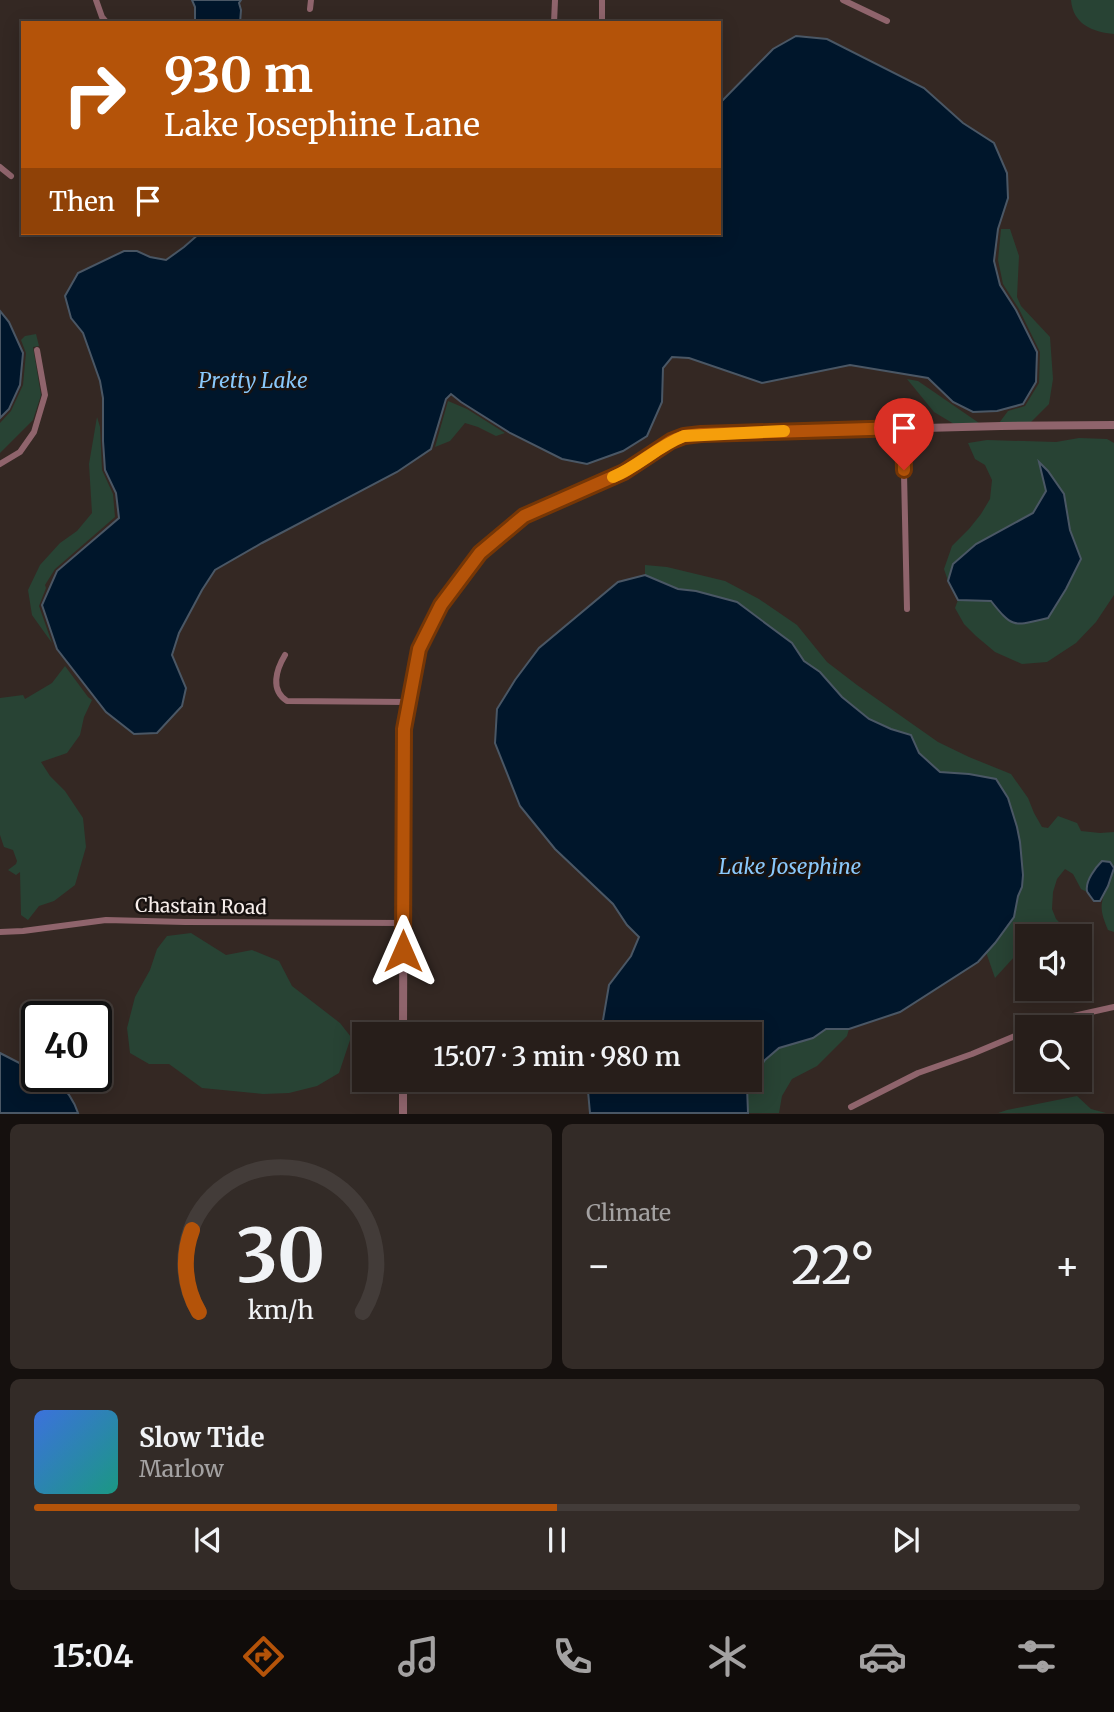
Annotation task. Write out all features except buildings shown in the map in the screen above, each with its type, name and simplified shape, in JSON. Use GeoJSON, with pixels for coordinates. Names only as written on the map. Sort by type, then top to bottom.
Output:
{"type":"FeatureCollection","features":[{"type":"Feature","properties":{"kind":"street"},"geometry":{"type":"LineString","coordinates":[[96,0],[105,21]]}},
{"type":"Feature","properties":{"kind":"street"},"geometry":{"type":"LineString","coordinates":[[310,9],[312,0]]}},
{"type":"Feature","properties":{"kind":"street"},"geometry":{"type":"LineString","coordinates":[[554,21],[555,0]]}},
{"type":"Feature","properties":{"kind":"street"},"geometry":{"type":"LineString","coordinates":[[602,0],[602,21]]}},
{"type":"Feature","properties":{"kind":"street"},"geometry":{"type":"LineString","coordinates":[[843,0],[887,21]]}},
{"type":"Feature","properties":{"kind":"street"},"geometry":{"type":"LineString","coordinates":[[0,167],[11,176]]}},
{"type":"Feature","properties":{"kind":"street"},"geometry":{"type":"LineString","coordinates":[[0,464],[20,452],[34,432],[45,395],[37,350]]}},
{"type":"Feature","properties":{"kind":"street"},"geometry":{"type":"LineString","coordinates":[[403,1022],[404,729],[419,649],[441,605],[480,553],[524,516],[624,472],[671,441],[684,436],[903,428],[1114,425]]}},
{"type":"Feature","properties":{"kind":"street"},"geometry":{"type":"LineString","coordinates":[[903,428],[907,609]]}},
{"type":"Feature","properties":{"kind":"street"},"geometry":{"type":"LineString","coordinates":[[285,655],[280,664],[276,688],[278,694],[287,701],[408,702]]}},
{"type":"Feature","properties":{"kind":"street","name":"Chastain Road"},"geometry":{"type":"LineString","coordinates":[[0,932],[106,920],[403,923]]}},
{"type":"Feature","properties":{"kind":"street"},"geometry":{"type":"LineString","coordinates":[[1080,1015],[1114,1007]]}},
{"type":"Feature","properties":{"kind":"street"},"geometry":{"type":"LineString","coordinates":[[851,1107],[918,1073],[1015,1036]]}},
{"type":"Feature","properties":{"kind":"street"},"geometry":{"type":"LineString","coordinates":[[403,1092],[403,1114]]}},
{"type":"Feature","properties":{"kind":"green space"},"geometry":{"type":"Polygon","coordinates":[[[1071,0],[1114,0],[1114,34],[1085,25],[1075,15],[1071,0]]]}},
{"type":"Feature","properties":{"kind":"green space"},"geometry":{"type":"Polygon","coordinates":[[[1001,229],[1010,229],[1019,256],[1017,297],[1021,306],[1050,337],[1053,379],[1049,404],[1031,422],[999,423],[1008,411],[1025,406],[1039,383],[1040,352],[1019,309],[1003,284],[998,260],[1001,229]]]}},
{"type":"Feature","properties":{"kind":"green space"},"geometry":{"type":"Polygon","coordinates":[[[36,334],[39,346],[33,347],[41,395],[33,420],[0,453],[0,423],[11,411],[23,385],[26,353],[21,340],[25,336],[36,334]]]}},
{"type":"Feature","properties":{"kind":"green space"},"geometry":{"type":"Polygon","coordinates":[[[907,379],[918,381],[979,423],[954,424],[934,412],[907,379]]]}},
{"type":"Feature","properties":{"kind":"green space"},"geometry":{"type":"Polygon","coordinates":[[[448,401],[467,409],[505,433],[496,436],[465,423],[450,441],[435,447],[448,401]]]}},
{"type":"Feature","properties":{"kind":"green space"},"geometry":{"type":"Polygon","coordinates":[[[97,417],[102,470],[113,494],[115,517],[55,569],[45,585],[39,606],[52,643],[32,615],[28,590],[40,565],[60,543],[77,531],[92,513],[89,464],[97,417]]]}},
{"type":"Feature","properties":{"kind":"green space"},"geometry":{"type":"Polygon","coordinates":[[[1079,438],[1107,439],[1114,443],[1114,595],[1096,622],[1076,643],[1047,662],[1022,664],[995,652],[964,624],[955,608],[958,600],[991,601],[1081,559],[1070,530],[1064,494],[1041,463],[1046,491],[1033,513],[976,544],[953,564],[948,581],[944,569],[952,546],[969,529],[990,499],[992,480],[985,465],[975,459],[968,443],[987,440],[1056,442],[1079,438]]]}},
{"type":"Feature","properties":{"kind":"green space"},"geometry":{"type":"Polygon","coordinates":[[[645,565],[667,567],[725,581],[759,599],[797,625],[827,662],[938,742],[1011,774],[1028,798],[1042,827],[1048,828],[1058,816],[1077,823],[1081,831],[1114,832],[1114,932],[1108,930],[1102,912],[1103,898],[1108,886],[1088,884],[1087,892],[1081,889],[1073,874],[1065,869],[1057,879],[1053,892],[1052,909],[1061,924],[1015,924],[1015,956],[995,978],[986,952],[1014,917],[1022,887],[1020,842],[1008,798],[969,774],[940,772],[919,753],[911,735],[869,719],[842,697],[820,672],[804,661],[792,643],[737,602],[678,589],[645,575],[645,565]]]}},
{"type":"Feature","properties":{"kind":"green space"},"geometry":{"type":"Polygon","coordinates":[[[65,666],[92,700],[80,735],[67,753],[41,762],[83,818],[86,847],[75,885],[54,901],[39,906],[28,920],[21,915],[20,872],[16,875],[8,870],[17,861],[13,850],[4,847],[0,835],[0,698],[23,695],[25,699],[52,683],[65,666]]]}},
{"type":"Feature","properties":{"kind":"green space"},"geometry":{"type":"Polygon","coordinates":[[[191,933],[226,955],[252,950],[279,961],[292,986],[340,1023],[351,1037],[339,1073],[317,1086],[289,1093],[263,1094],[202,1088],[169,1064],[149,1064],[130,1053],[127,1028],[135,997],[150,970],[157,949],[167,936],[191,933]]]}},
{"type":"Feature","properties":{"kind":"green space"},"geometry":{"type":"Polygon","coordinates":[[[826,1029],[849,1029],[847,1036],[817,1066],[792,1079],[782,1096],[779,1113],[748,1113],[747,1092],[762,1092],[762,1065],[765,1060],[779,1048],[813,1038],[826,1029]]]}},
{"type":"Feature","properties":{"kind":"green space"},"geometry":{"type":"Polygon","coordinates":[[[1077,1096],[1091,1109],[1106,1113],[998,1113],[1007,1110],[1077,1096]]]}},
{"type":"Feature","properties":{"kind":"water"},"geometry":{"type":"Polygon","coordinates":[[[192,0],[241,0],[240,21],[195,21],[192,0]]]}},
{"type":"Feature","properties":{"kind":"water","name":"Pretty Lake"},"geometry":{"type":"Polygon","coordinates":[[[796,36],[827,39],[924,88],[963,123],[994,143],[1007,173],[1008,198],[998,229],[994,261],[1000,285],[1037,352],[1036,382],[1023,404],[997,411],[973,412],[953,402],[928,378],[850,365],[762,383],[689,358],[672,357],[663,368],[662,402],[647,436],[623,451],[587,464],[562,459],[510,433],[451,394],[446,399],[431,449],[397,472],[215,570],[179,633],[172,655],[186,688],[182,706],[157,733],[134,734],[106,712],[57,649],[42,605],[57,571],[119,518],[116,493],[105,470],[100,381],[83,333],[71,318],[65,296],[78,273],[124,251],[137,251],[166,260],[198,235],[721,235],[721,102],[773,49],[796,36]]]}},
{"type":"Feature","properties":{"kind":"water"},"geometry":{"type":"Polygon","coordinates":[[[0,311],[9,322],[23,353],[20,385],[9,409],[0,418],[0,311]]]}},
{"type":"Feature","properties":{"kind":"water"},"geometry":{"type":"Polygon","coordinates":[[[1039,462],[1064,494],[1070,530],[1081,559],[1048,618],[1021,624],[1004,617],[991,601],[958,600],[948,581],[953,564],[976,544],[1033,513],[1046,491],[1039,462]]]}},
{"type":"Feature","properties":{"kind":"water","name":"Lake Josephine"},"geometry":{"type":"Polygon","coordinates":[[[645,575],[678,589],[737,602],[792,643],[804,661],[820,672],[842,697],[869,719],[911,735],[919,753],[940,772],[996,779],[1008,798],[1017,827],[1022,887],[1014,917],[978,962],[900,1012],[849,1029],[826,1029],[813,1038],[779,1048],[762,1064],[762,1022],[603,1022],[609,985],[631,956],[639,937],[613,904],[555,849],[520,806],[495,743],[497,709],[539,648],[618,582],[645,575]]]}},
{"type":"Feature","properties":{"kind":"water"},"geometry":{"type":"Polygon","coordinates":[[[1102,861],[1110,862],[1114,868],[1100,901],[1094,901],[1087,892],[1087,887],[1092,874],[1102,861]]]}},
{"type":"Feature","properties":{"kind":"water"},"geometry":{"type":"Polygon","coordinates":[[[0,1053],[21,1064],[21,1092],[67,1092],[78,1113],[0,1113],[0,1053]]]}},
{"type":"Feature","properties":{"kind":"water","name":"Lake Josephine"},"geometry":{"type":"Polygon","coordinates":[[[588,1092],[747,1092],[748,1113],[590,1113],[588,1092]]]}},
{"type":"Feature","properties":{"kind":"slow traffic"},"geometry":{"type":"LineString","coordinates":[[613,477],[635,466],[671,441],[684,436],[784,431]]}},
{"type":"Feature","properties":{"kind":"route"},"geometry":{"type":"LineString","coordinates":[[403,951],[404,729],[408,702],[419,649],[441,605],[480,553],[524,516],[624,472],[671,441],[684,436],[903,428],[904,470]]}}]}
